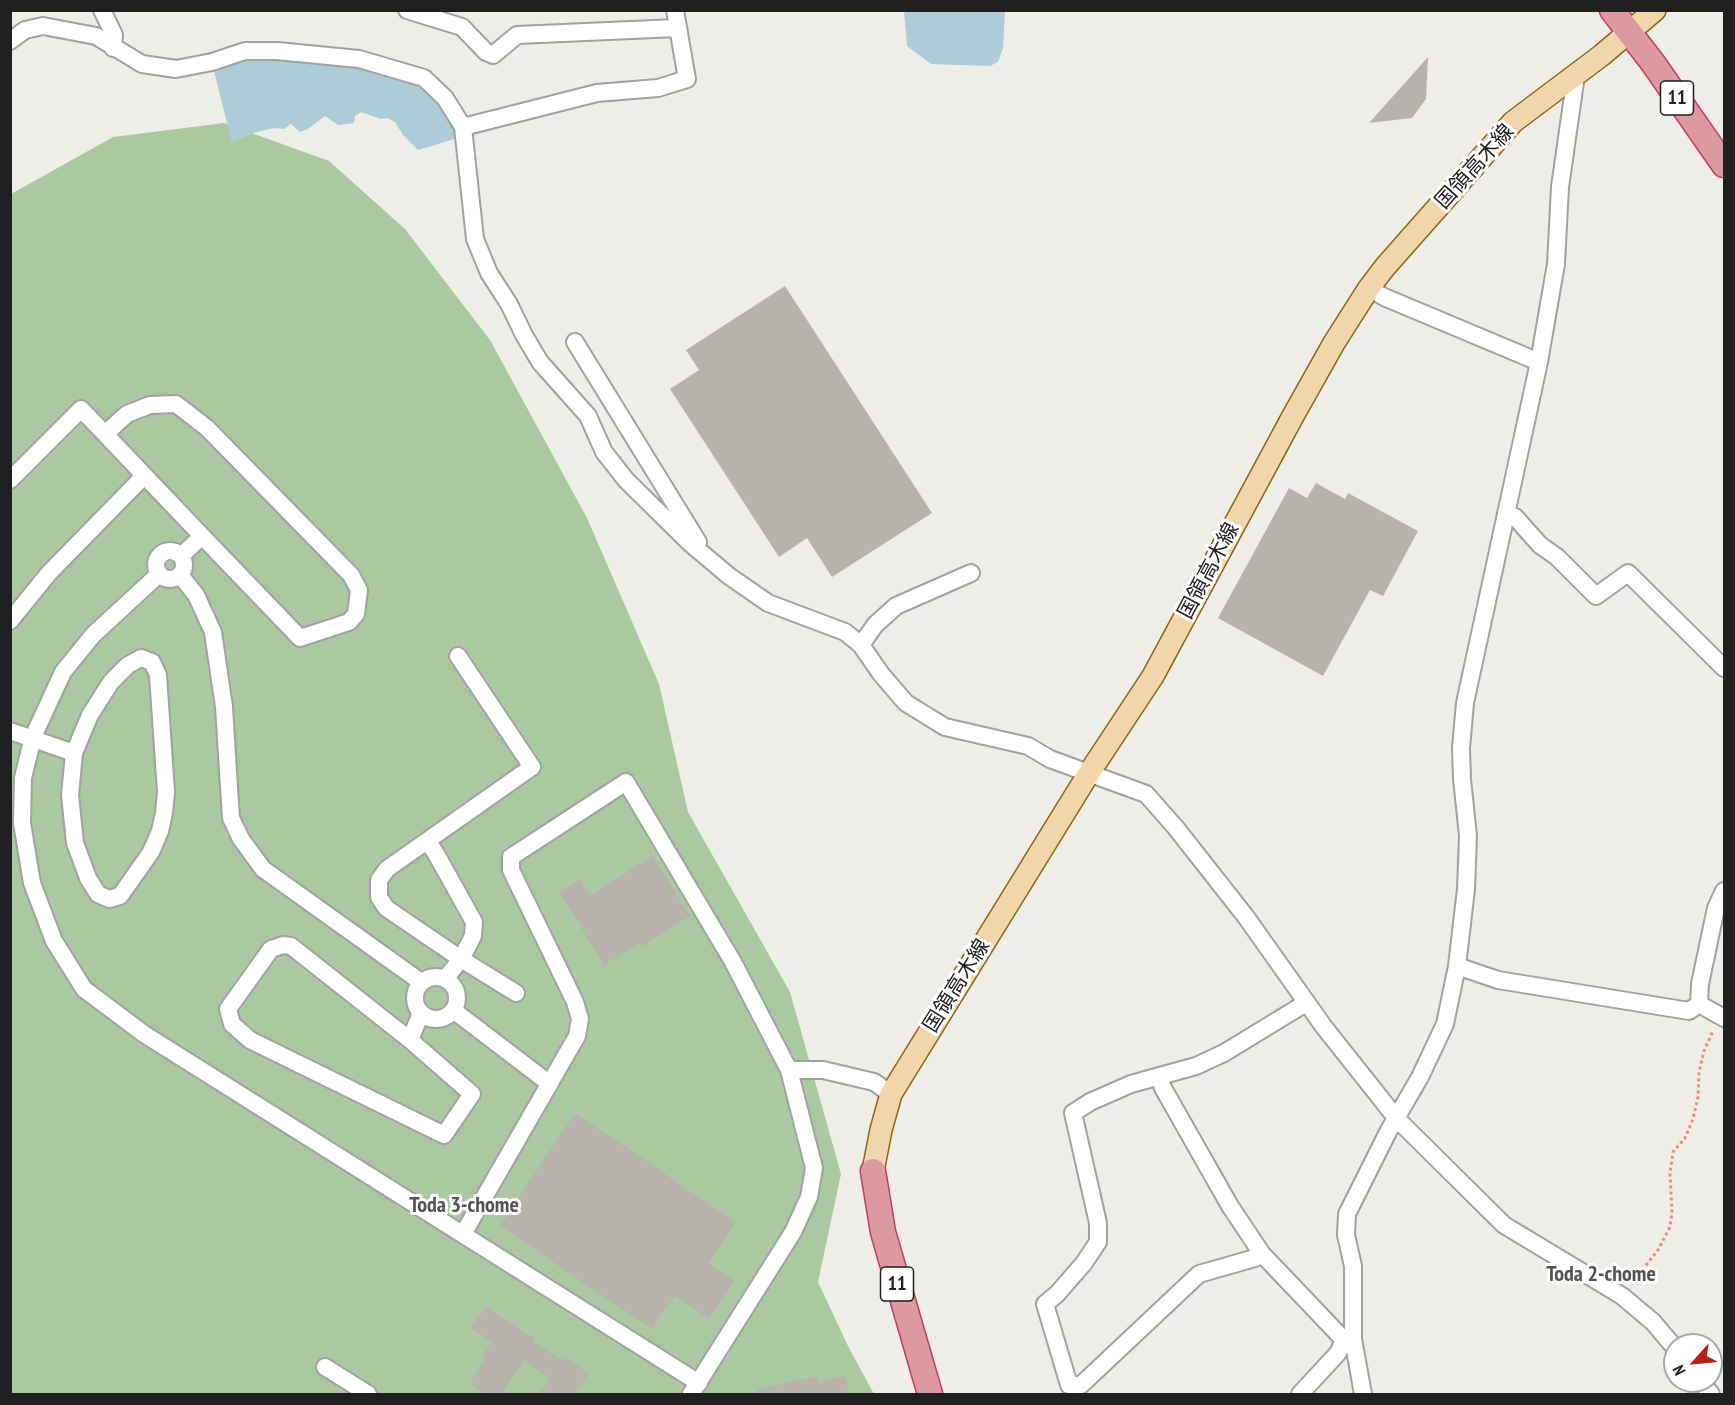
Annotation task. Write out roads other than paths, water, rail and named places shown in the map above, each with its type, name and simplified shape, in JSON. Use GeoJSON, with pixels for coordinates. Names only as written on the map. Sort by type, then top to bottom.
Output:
{"type":"FeatureCollection","features":[{"type":"Feature","properties":{"kind":"highway","name":"11"},"geometry":{"type":"LineString","coordinates":[[1612,10],[1725,165]]}},
{"type":"Feature","properties":{"kind":"highway","name":"11"},"geometry":{"type":"LineString","coordinates":[[873,1171],[883,1232],[930,1395]]}},
{"type":"Feature","properties":{"kind":"main road","name":"国領高木線"},"geometry":{"type":"LineString","coordinates":[[873,1171],[891,1094],[1089,773],[1153,676],[1293,416],[1334,343],[1369,288],[1513,123],[1630,33],[1655,10]]}},
{"type":"Feature","properties":{"kind":"street"},"geometry":{"type":"LineString","coordinates":[[102,10],[114,35],[113,48]]}},
{"type":"Feature","properties":{"kind":"street"},"geometry":{"type":"LineString","coordinates":[[407,10],[462,27],[486,52],[493,55],[517,35],[677,28]]}},
{"type":"Feature","properties":{"kind":"street"},"geometry":{"type":"LineString","coordinates":[[464,127],[597,93],[658,88],[687,79],[675,10]]}},
{"type":"Feature","properties":{"kind":"street"},"geometry":{"type":"LineString","coordinates":[[10,41],[18,27],[43,26],[96,36],[142,64],[176,69],[212,62],[245,51],[277,51],[359,59],[424,78],[445,99],[464,127],[476,239],[489,273],[509,304],[540,362],[588,416],[604,452],[626,480],[708,558],[768,603],[845,632],[861,645],[881,674],[906,703],[945,727],[1028,746],[1050,759],[1146,794],[1176,828],[1246,917],[1306,1003],[1397,1119],[1504,1225],[1622,1296],[1653,1322],[1663,1334]]}},
{"type":"Feature","properties":{"kind":"street"},"geometry":{"type":"LineString","coordinates":[[1363,1395],[1348,1339],[1353,1266],[1346,1235],[1347,1214],[1388,1132],[1420,1077],[1445,1024],[1457,966],[1466,889],[1468,837],[1461,748],[1465,703],[1539,362],[1556,264],[1560,187],[1576,75]]}},
{"type":"Feature","properties":{"kind":"street"},"geometry":{"type":"LineString","coordinates":[[1369,288],[1384,297],[1539,362]]}},
{"type":"Feature","properties":{"kind":"street"},"geometry":{"type":"LineString","coordinates":[[575,342],[708,558]]}},
{"type":"Feature","properties":{"kind":"street"},"geometry":{"type":"LineString","coordinates":[[10,480],[81,409],[300,638],[349,622],[356,614],[359,590],[351,575],[207,428],[176,404],[150,405],[127,414],[105,434]]}},
{"type":"Feature","properties":{"kind":"street"},"geometry":{"type":"LineString","coordinates":[[10,621],[49,573],[144,476]]}},
{"type":"Feature","properties":{"kind":"street"},"geometry":{"type":"LineString","coordinates":[[1506,513],[1515,517],[1540,545],[1557,557],[1596,596],[1628,573],[1725,668]]}},
{"type":"Feature","properties":{"kind":"street"},"geometry":{"type":"LineString","coordinates":[[181,556],[202,536]]}},
{"type":"Feature","properties":{"kind":"street"},"geometry":{"type":"LineString","coordinates":[[172,551],[181,556],[184,564],[180,575],[172,580],[158,575],[156,561],[162,553],[172,551]]}},
{"type":"Feature","properties":{"kind":"street"},"geometry":{"type":"LineString","coordinates":[[861,645],[875,625],[896,606],[971,573]]}},
{"type":"Feature","properties":{"kind":"street"},"geometry":{"type":"LineString","coordinates":[[158,575],[93,635],[63,672],[33,737],[23,778],[22,824],[32,883],[54,941],[84,989],[144,1034],[463,1234],[695,1389],[793,1232],[808,1197],[814,1168],[789,1070],[733,962],[626,782],[511,857],[511,870],[575,1002],[580,1019],[577,1036],[463,1234]]}},
{"type":"Feature","properties":{"kind":"street"},"geometry":{"type":"LineString","coordinates":[[180,575],[196,595],[213,632],[224,707],[231,818],[241,839],[263,869],[421,982]]}},
{"type":"Feature","properties":{"kind":"street"},"geometry":{"type":"LineString","coordinates":[[458,656],[532,767],[387,869],[379,880],[379,897],[386,908],[516,993]]}},
{"type":"Feature","properties":{"kind":"street"},"geometry":{"type":"LineString","coordinates":[[141,658],[152,662],[158,675],[166,792],[164,813],[160,831],[151,852],[120,896],[109,899],[98,894],[88,878],[75,843],[70,795],[74,753],[90,715],[111,682],[128,665],[141,658]]}},
{"type":"Feature","properties":{"kind":"street"},"geometry":{"type":"LineString","coordinates":[[10,730],[74,753]]}},
{"type":"Feature","properties":{"kind":"street"},"geometry":{"type":"LineString","coordinates":[[427,841],[474,922],[473,936],[461,959],[446,980]]}},
{"type":"Feature","properties":{"kind":"street"},"geometry":{"type":"LineString","coordinates":[[1699,1004],[1700,984],[1716,908],[1725,891]]}},
{"type":"Feature","properties":{"kind":"street"},"geometry":{"type":"LineString","coordinates":[[283,945],[291,946],[410,1040],[472,1094],[444,1135],[250,1041],[231,1024],[228,1009],[271,949],[283,945]]}},
{"type":"Feature","properties":{"kind":"street"},"geometry":{"type":"LineString","coordinates":[[1457,966],[1498,980],[1689,1011],[1699,1004]]}},
{"type":"Feature","properties":{"kind":"street"},"geometry":{"type":"LineString","coordinates":[[433,977],[446,980],[451,984],[457,996],[453,1010],[448,1015],[435,1019],[421,1014],[415,1001],[415,994],[421,982],[433,977]]}},
{"type":"Feature","properties":{"kind":"street"},"geometry":{"type":"LineString","coordinates":[[1262,1254],[1199,1274],[1085,1390],[1069,1385],[1045,1304],[1057,1294],[1084,1263],[1098,1242],[1098,1223],[1073,1113],[1090,1102],[1131,1084],[1196,1066],[1224,1053],[1306,1003]]}},
{"type":"Feature","properties":{"kind":"street"},"geometry":{"type":"LineString","coordinates":[[1699,1004],[1723,1017]]}},
{"type":"Feature","properties":{"kind":"street"},"geometry":{"type":"LineString","coordinates":[[453,1010],[550,1084]]}},
{"type":"Feature","properties":{"kind":"street"},"geometry":{"type":"LineString","coordinates":[[410,1040],[421,1014]]}},
{"type":"Feature","properties":{"kind":"street"},"geometry":{"type":"LineString","coordinates":[[789,1070],[822,1070],[874,1082],[891,1094]]}},
{"type":"Feature","properties":{"kind":"street"},"geometry":{"type":"LineString","coordinates":[[1159,1076],[1163,1088],[1225,1196],[1262,1254],[1348,1339]]}},
{"type":"Feature","properties":{"kind":"street"},"geometry":{"type":"LineString","coordinates":[[1300,1395],[1348,1339]]}},
{"type":"Feature","properties":{"kind":"street"},"geometry":{"type":"LineString","coordinates":[[325,1367],[368,1395]]}},
{"type":"Feature","properties":{"kind":"water"},"geometry":{"type":"Polygon","coordinates":[[[904,11],[1005,11],[1003,48],[998,62],[990,66],[931,64],[907,46],[904,11]]]}},
{"type":"Feature","properties":{"kind":"water"},"geometry":{"type":"Polygon","coordinates":[[[257,58],[358,67],[418,85],[446,112],[458,138],[418,150],[403,135],[395,122],[361,112],[355,116],[354,123],[338,125],[325,116],[300,132],[291,124],[284,129],[275,128],[256,132],[232,143],[214,71],[235,61],[257,58]]]}},
{"type":"Feature","properties":{"kind":"district","name":"Toda 3-chome"},"geometry":{"type":"Point","coordinates":[464,1206]}},
{"type":"Feature","properties":{"kind":"district","name":"Toda 2-chome"},"geometry":{"type":"Point","coordinates":[1601,1275]}}]}
